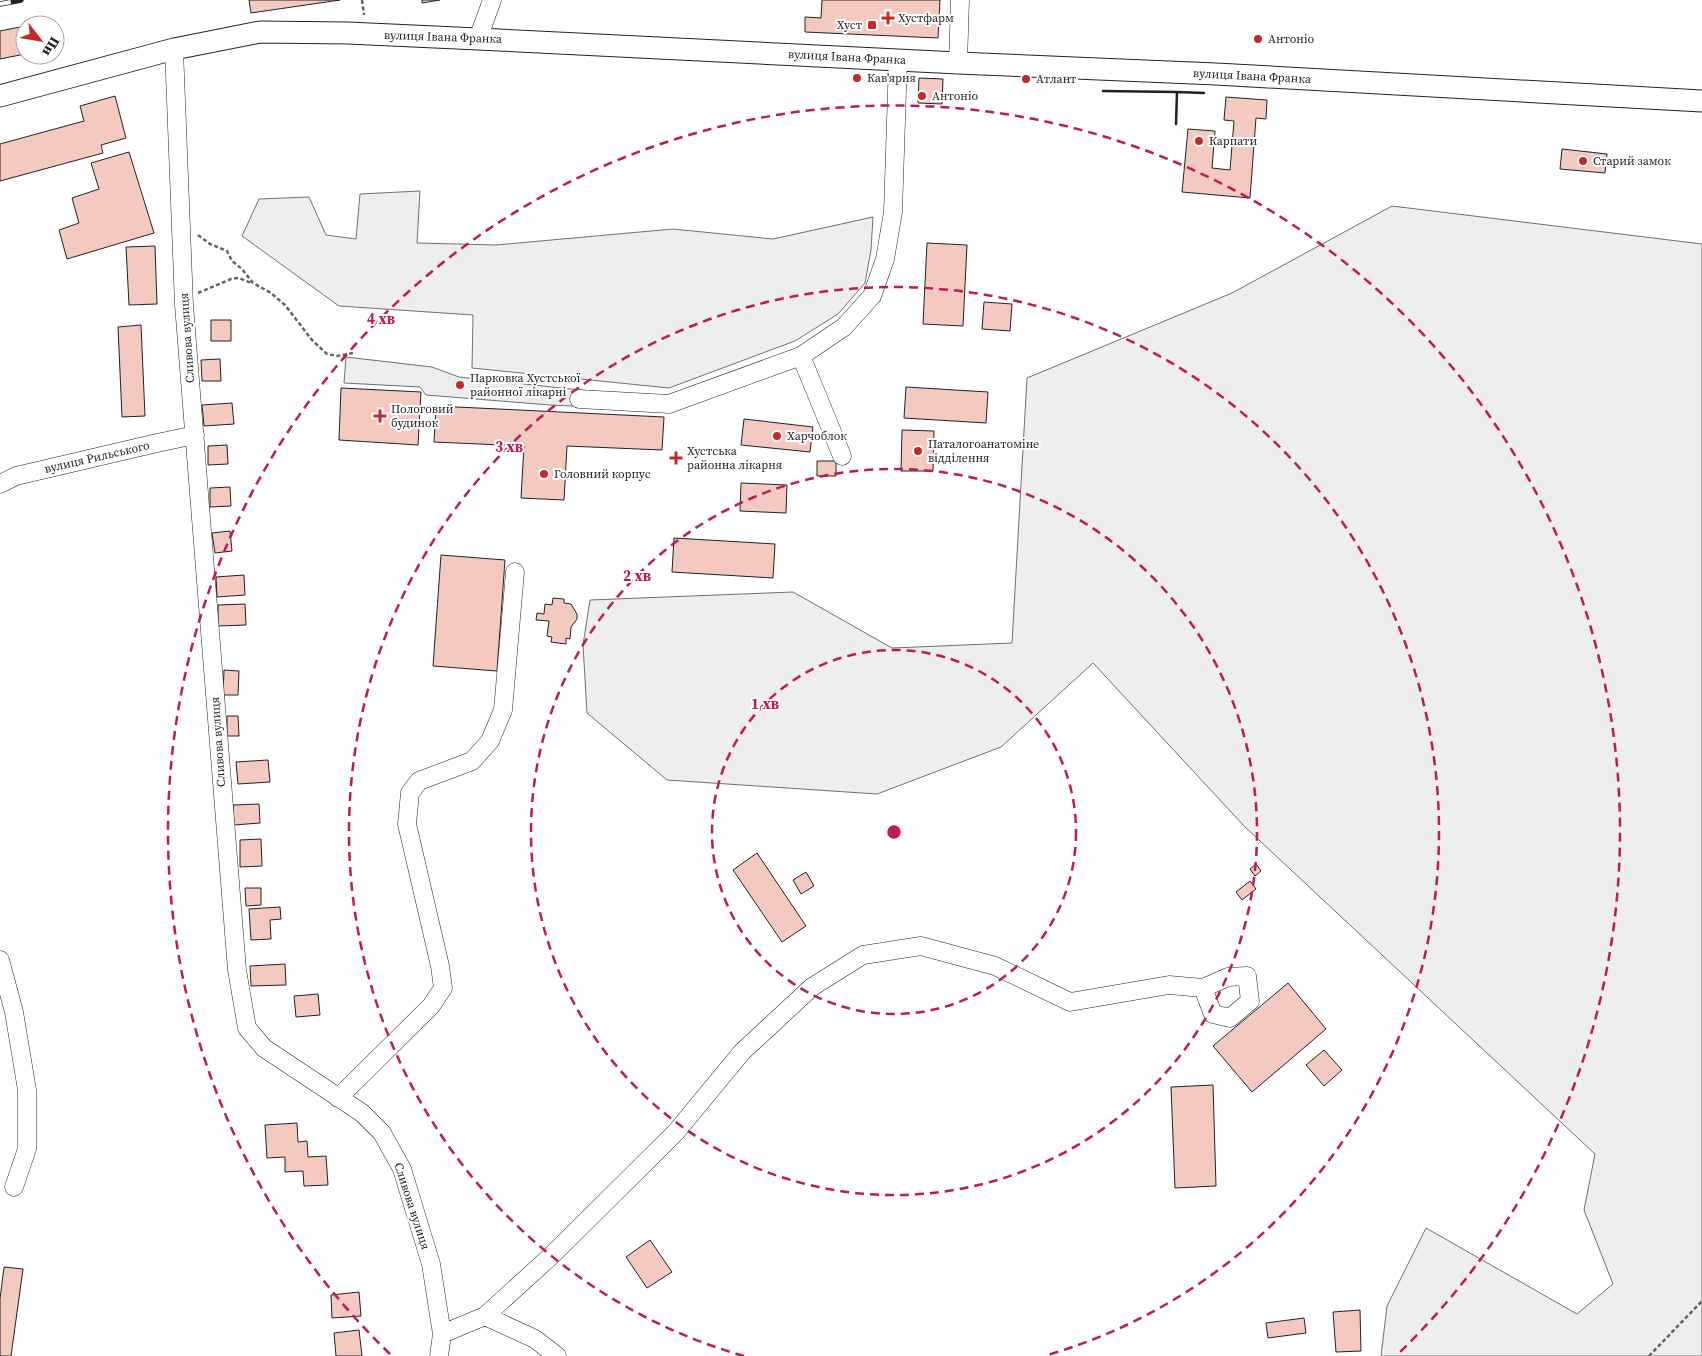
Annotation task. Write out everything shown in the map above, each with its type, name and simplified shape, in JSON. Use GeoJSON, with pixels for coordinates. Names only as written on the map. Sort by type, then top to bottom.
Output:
{"type":"FeatureCollection","features":[{"type":"Feature","properties":{"kind":"main road","name":"вулиця Івана Франка"},"geometry":{"type":"LineString","coordinates":[[0,96],[174,49],[260,32],[348,33],[1216,74],[1702,101]]}},
{"type":"Feature","properties":{"kind":"street"},"geometry":{"type":"LineString","coordinates":[[478,39],[492,0]]}},
{"type":"Feature","properties":{"kind":"street"},"geometry":{"type":"LineString","coordinates":[[958,63],[960,0]]}},
{"type":"Feature","properties":{"kind":"street","name":"Сливова вулиця"},"geometry":{"type":"LineString","coordinates":[[174,49],[184,305],[237,970],[247,1028],[264,1048],[362,1113],[382,1133],[402,1169],[431,1264],[442,1334],[439,1356]]}},
{"type":"Feature","properties":{"kind":"street"},"geometry":{"type":"LineString","coordinates":[[578,399],[669,404],[801,356],[844,327],[872,296],[885,260],[893,212],[898,60]]}},
{"type":"Feature","properties":{"kind":"street"},"geometry":{"type":"LineString","coordinates":[[801,356],[842,456]]}},
{"type":"Feature","properties":{"kind":"street","name":"вулиця Рильського"},"geometry":{"type":"LineString","coordinates":[[0,484],[16,476],[157,442],[195,435]]}},
{"type":"Feature","properties":{"kind":"street"},"geometry":{"type":"LineString","coordinates":[[338,1098],[431,1006],[442,988],[440,966],[407,824],[410,793],[419,781],[472,761],[490,741],[503,710],[514,572]]}},
{"type":"Feature","properties":{"kind":"street"},"geometry":{"type":"LineString","coordinates":[[442,1334],[485,1316],[551,1256],[676,1132],[742,1052],[812,988],[863,955],[921,946],[995,966],[1070,1002],[1169,985],[1203,988]]}},
{"type":"Feature","properties":{"kind":"street"},"geometry":{"type":"LineString","coordinates":[[0,960],[14,1012],[27,1090],[27,1149],[14,1187]]}},
{"type":"Feature","properties":{"kind":"street"},"geometry":{"type":"LineString","coordinates":[[485,1316],[536,1339],[557,1356]]}},
{"type":"Feature","properties":{"kind":"path"},"geometry":{"type":"LineString","coordinates":[[181,223],[210,244],[227,251],[232,261],[242,269],[253,283]]}},
{"type":"Feature","properties":{"kind":"path"},"geometry":{"type":"LineString","coordinates":[[184,305],[195,295],[240,278],[271,292],[285,306],[312,340],[327,354],[337,356],[353,353]]}},
{"type":"Feature","properties":{"kind":"path"},"geometry":{"type":"LineString","coordinates":[[1650,1356],[1702,1301]]}},
{"type":"Feature","properties":{"kind":"shaded area"},"geometry":{"type":"Polygon","coordinates":[[[420,191],[417,243],[496,245],[673,229],[773,239],[873,217],[871,250],[865,283],[838,314],[795,341],[669,388],[472,368],[473,315],[339,306],[242,236],[259,199],[309,197],[326,235],[356,239],[360,194],[420,191]]]}},
{"type":"Feature","properties":{"kind":"shaded area"},"geometry":{"type":"Polygon","coordinates":[[[1392,206],[1702,244],[1702,1356],[1381,1356],[1387,1306],[1426,1228],[1577,1314],[1613,1284],[1584,1210],[1595,1154],[1245,827],[1093,663],[1001,747],[877,794],[667,780],[587,713],[583,645],[590,600],[793,592],[892,648],[1012,643],[1027,378],[1232,293],[1392,206]]]}},
{"type":"Feature","properties":{"kind":"shaded area","name":"Парковка Хустської районної лікарні"},"geometry":{"type":"Polygon","coordinates":[[[346,357],[432,367],[459,377],[664,399],[663,410],[550,405],[426,395],[420,387],[344,383],[346,357]]]}},
{"type":"Feature","properties":{"kind":"building"},"geometry":{"type":"Polygon","coordinates":[[[249,0],[340,0],[251,13],[249,0]]]}},
{"type":"Feature","properties":{"kind":"building"},"geometry":{"type":"Polygon","coordinates":[[[422,0],[440,0],[422,3],[422,0]]]}},
{"type":"Feature","properties":{"kind":"building","name":"Хуст"},"geometry":{"type":"Polygon","coordinates":[[[822,0],[940,0],[938,38],[805,32],[805,17],[821,18],[822,0]]]}},
{"type":"Feature","properties":{"kind":"building"},"geometry":{"type":"Polygon","coordinates":[[[15,28],[15,56],[0,59],[0,31],[15,28]]]}},
{"type":"Feature","properties":{"kind":"building"},"geometry":{"type":"Polygon","coordinates":[[[919,78],[943,79],[942,104],[918,103],[919,78]]]}},
{"type":"Feature","properties":{"kind":"building"},"geometry":{"type":"Polygon","coordinates":[[[115,96],[126,138],[101,145],[103,153],[0,181],[0,144],[84,121],[80,106],[115,96]]]}},
{"type":"Feature","properties":{"kind":"building"},"geometry":{"type":"Polygon","coordinates":[[[1226,97],[1267,100],[1266,119],[1256,118],[1250,198],[1182,192],[1188,129],[1215,131],[1212,168],[1230,170],[1234,121],[1224,120],[1226,97]]]}},
{"type":"Feature","properties":{"kind":"building","name":"Старий замок"},"geometry":{"type":"Polygon","coordinates":[[[1562,149],[1607,154],[1605,173],[1560,169],[1562,149]]]}},
{"type":"Feature","properties":{"kind":"building"},"geometry":{"type":"Polygon","coordinates":[[[129,152],[154,233],[67,259],[59,230],[79,223],[72,198],[99,189],[91,163],[129,152]]]}},
{"type":"Feature","properties":{"kind":"building"},"geometry":{"type":"Polygon","coordinates":[[[927,243],[967,245],[963,326],[923,324],[927,243]]]}},
{"type":"Feature","properties":{"kind":"building"},"geometry":{"type":"Polygon","coordinates":[[[155,246],[157,304],[129,305],[126,247],[155,246]]]}},
{"type":"Feature","properties":{"kind":"building"},"geometry":{"type":"Polygon","coordinates":[[[984,302],[1012,304],[1010,331],[982,329],[984,302]]]}},
{"type":"Feature","properties":{"kind":"building"},"geometry":{"type":"Polygon","coordinates":[[[211,320],[231,320],[231,341],[211,341],[211,320]]]}},
{"type":"Feature","properties":{"kind":"building"},"geometry":{"type":"Polygon","coordinates":[[[141,325],[145,416],[122,417],[118,327],[141,325]]]}},
{"type":"Feature","properties":{"kind":"building"},"geometry":{"type":"Polygon","coordinates":[[[220,359],[221,381],[202,381],[201,360],[220,359]]]}},
{"type":"Feature","properties":{"kind":"building"},"geometry":{"type":"Polygon","coordinates":[[[906,387],[988,392],[986,423],[904,418],[906,387]]]}},
{"type":"Feature","properties":{"kind":"building","name":"Пологовий будинок"},"geometry":{"type":"Polygon","coordinates":[[[341,388],[421,392],[418,445],[339,440],[341,388]]]}},
{"type":"Feature","properties":{"kind":"building"},"geometry":{"type":"Polygon","coordinates":[[[232,403],[234,424],[204,426],[202,405],[232,403]]]}},
{"type":"Feature","properties":{"kind":"building","name":"Головний корпус"},"geometry":{"type":"Polygon","coordinates":[[[436,406],[664,417],[662,450],[567,446],[564,500],[521,498],[524,446],[434,442],[436,406]]]}},
{"type":"Feature","properties":{"kind":"building","name":"Харчоблок"},"geometry":{"type":"Polygon","coordinates":[[[744,419],[813,427],[810,452],[741,445],[744,419]]]}},
{"type":"Feature","properties":{"kind":"building","name":"Паталогоанатоміне відділення"},"geometry":{"type":"Polygon","coordinates":[[[902,430],[934,431],[933,471],[901,471],[902,430]]]}},
{"type":"Feature","properties":{"kind":"building"},"geometry":{"type":"Polygon","coordinates":[[[227,445],[228,464],[208,465],[208,446],[227,445]]]}},
{"type":"Feature","properties":{"kind":"building"},"geometry":{"type":"Polygon","coordinates":[[[817,461],[836,461],[836,476],[817,476],[817,461]]]}},
{"type":"Feature","properties":{"kind":"building"},"geometry":{"type":"Polygon","coordinates":[[[741,483],[787,485],[786,513],[740,511],[741,483]]]}},
{"type":"Feature","properties":{"kind":"building"},"geometry":{"type":"Polygon","coordinates":[[[230,487],[231,506],[210,507],[210,488],[230,487]]]}},
{"type":"Feature","properties":{"kind":"building"},"geometry":{"type":"Polygon","coordinates":[[[230,531],[232,551],[215,553],[212,533],[230,531]]]}},
{"type":"Feature","properties":{"kind":"building"},"geometry":{"type":"Polygon","coordinates":[[[674,538],[775,544],[773,578],[672,572],[674,538]]]}},
{"type":"Feature","properties":{"kind":"building"},"geometry":{"type":"Polygon","coordinates":[[[441,555],[505,560],[497,671],[433,666],[441,555]]]}},
{"type":"Feature","properties":{"kind":"building"},"geometry":{"type":"Polygon","coordinates":[[[244,575],[245,595],[217,597],[216,577],[244,575]]]}},
{"type":"Feature","properties":{"kind":"building"},"geometry":{"type":"Polygon","coordinates":[[[553,598],[564,599],[564,603],[571,604],[577,614],[577,619],[571,627],[570,639],[566,638],[566,644],[551,642],[552,637],[547,636],[549,621],[536,620],[537,613],[544,614],[545,604],[552,605],[553,598]]]}},
{"type":"Feature","properties":{"kind":"building"},"geometry":{"type":"Polygon","coordinates":[[[245,604],[246,625],[218,626],[218,605],[245,604]]]}},
{"type":"Feature","properties":{"kind":"building"},"geometry":{"type":"Polygon","coordinates":[[[224,670],[239,671],[238,695],[223,695],[224,670]]]}},
{"type":"Feature","properties":{"kind":"building"},"geometry":{"type":"Polygon","coordinates":[[[227,716],[238,716],[239,736],[227,736],[227,716]]]}},
{"type":"Feature","properties":{"kind":"building"},"geometry":{"type":"Polygon","coordinates":[[[268,760],[270,782],[238,784],[236,762],[268,760]]]}},
{"type":"Feature","properties":{"kind":"building"},"geometry":{"type":"Polygon","coordinates":[[[259,804],[260,823],[234,825],[233,805],[259,804]]]}},
{"type":"Feature","properties":{"kind":"building"},"geometry":{"type":"Polygon","coordinates":[[[261,839],[262,866],[240,867],[240,840],[261,839]]]}},
{"type":"Feature","properties":{"kind":"building"},"geometry":{"type":"Polygon","coordinates":[[[757,853],[806,926],[782,942],[733,870],[757,853]]]}},
{"type":"Feature","properties":{"kind":"building"},"geometry":{"type":"Polygon","coordinates":[[[1256,864],[1261,871],[1255,876],[1250,869],[1256,864]]]}},
{"type":"Feature","properties":{"kind":"building"},"geometry":{"type":"Polygon","coordinates":[[[806,872],[814,886],[801,894],[793,880],[806,872]]]}},
{"type":"Feature","properties":{"kind":"building"},"geometry":{"type":"Polygon","coordinates":[[[1250,881],[1256,889],[1242,900],[1236,892],[1250,881]]]}},
{"type":"Feature","properties":{"kind":"building"},"geometry":{"type":"Polygon","coordinates":[[[245,888],[261,888],[261,905],[246,906],[245,888]]]}},
{"type":"Feature","properties":{"kind":"building"},"geometry":{"type":"Polygon","coordinates":[[[280,907],[281,919],[270,920],[271,939],[251,940],[249,909],[280,907]]]}},
{"type":"Feature","properties":{"kind":"building"},"geometry":{"type":"Polygon","coordinates":[[[285,964],[286,985],[251,986],[250,966],[285,964]]]}},
{"type":"Feature","properties":{"kind":"building"},"geometry":{"type":"Polygon","coordinates":[[[1288,983],[1326,1029],[1252,1092],[1213,1046],[1288,983]]]}},
{"type":"Feature","properties":{"kind":"building"},"geometry":{"type":"Polygon","coordinates":[[[318,994],[320,1015],[296,1017],[294,996],[318,994]]]}},
{"type":"Feature","properties":{"kind":"building"},"geometry":{"type":"Polygon","coordinates":[[[1324,1050],[1342,1070],[1324,1086],[1306,1065],[1324,1050]]]}},
{"type":"Feature","properties":{"kind":"building"},"geometry":{"type":"Polygon","coordinates":[[[1213,1085],[1216,1186],[1175,1188],[1171,1087],[1213,1085]]]}},
{"type":"Feature","properties":{"kind":"building"},"geometry":{"type":"Polygon","coordinates":[[[297,1123],[298,1142],[307,1141],[308,1157],[326,1156],[328,1185],[304,1186],[303,1171],[285,1172],[285,1157],[267,1158],[265,1125],[297,1123]]]}},
{"type":"Feature","properties":{"kind":"building"},"geometry":{"type":"Polygon","coordinates":[[[650,1240],[672,1272],[647,1288],[626,1257],[650,1240]]]}},
{"type":"Feature","properties":{"kind":"building"},"geometry":{"type":"Polygon","coordinates":[[[4,1267],[23,1269],[11,1356],[0,1356],[0,1299],[4,1267]]]}},
{"type":"Feature","properties":{"kind":"building"},"geometry":{"type":"Polygon","coordinates":[[[359,1292],[361,1316],[332,1318],[331,1295],[359,1292]]]}},
{"type":"Feature","properties":{"kind":"building"},"geometry":{"type":"Polygon","coordinates":[[[1360,1310],[1361,1351],[1336,1352],[1333,1312],[1360,1310]]]}},
{"type":"Feature","properties":{"kind":"building"},"geometry":{"type":"Polygon","coordinates":[[[1304,1318],[1306,1333],[1268,1338],[1266,1323],[1304,1318]]]}},
{"type":"Feature","properties":{"kind":"building"},"geometry":{"type":"Polygon","coordinates":[[[359,1330],[362,1356],[336,1356],[334,1333],[359,1330]]]}},
{"type":"Feature","properties":{"kind":"railway"},"geometry":{"type":"LineString","coordinates":[[0,4],[21,0]]}},
{"type":"Feature","properties":{"kind":"wall"},"geometry":{"type":"LineString","coordinates":[[1103,91],[1177,92]]}},
{"type":"Feature","properties":{"kind":"wall"},"geometry":{"type":"LineString","coordinates":[[1176,124],[1177,92],[1204,93]]}},
{"type":"Feature","properties":{"kind":"place","name":"Хустфарм"},"geometry":{"type":"Point","coordinates":[888,18]}},
{"type":"Feature","properties":{"kind":"place","name":"Хуст"},"geometry":{"type":"Point","coordinates":[872,25]}},
{"type":"Feature","properties":{"kind":"place","name":"Антонio"},"geometry":{"type":"Point","coordinates":[1258,39]}},
{"type":"Feature","properties":{"kind":"place","name":"Кав'ярня"},"geometry":{"type":"Point","coordinates":[857,78]}},
{"type":"Feature","properties":{"kind":"place","name":"Атлант"},"geometry":{"type":"Point","coordinates":[1026,79]}},
{"type":"Feature","properties":{"kind":"place","name":"Антоніо"},"geometry":{"type":"Point","coordinates":[922,96]}},
{"type":"Feature","properties":{"kind":"place","name":"Карпати"},"geometry":{"type":"Point","coordinates":[1199,141]}},
{"type":"Feature","properties":{"kind":"place","name":"Старий замок"},"geometry":{"type":"Point","coordinates":[1583,161]}},
{"type":"Feature","properties":{"kind":"place","name":"Парковка Хустської районної лікарні"},"geometry":{"type":"Point","coordinates":[460,385]}},
{"type":"Feature","properties":{"kind":"place","name":"Пологовий будинок"},"geometry":{"type":"Point","coordinates":[380,416]}},
{"type":"Feature","properties":{"kind":"place","name":"Харчоблок"},"geometry":{"type":"Point","coordinates":[777,436]}},
{"type":"Feature","properties":{"kind":"place","name":"Паталогоанатоміне відділення"},"geometry":{"type":"Point","coordinates":[918,451]}},
{"type":"Feature","properties":{"kind":"place","name":"Хустська районна лікарня"},"geometry":{"type":"Point","coordinates":[676,458]}},
{"type":"Feature","properties":{"kind":"place","name":"Головний корпус"},"geometry":{"type":"Point","coordinates":[544,474]}}]}
